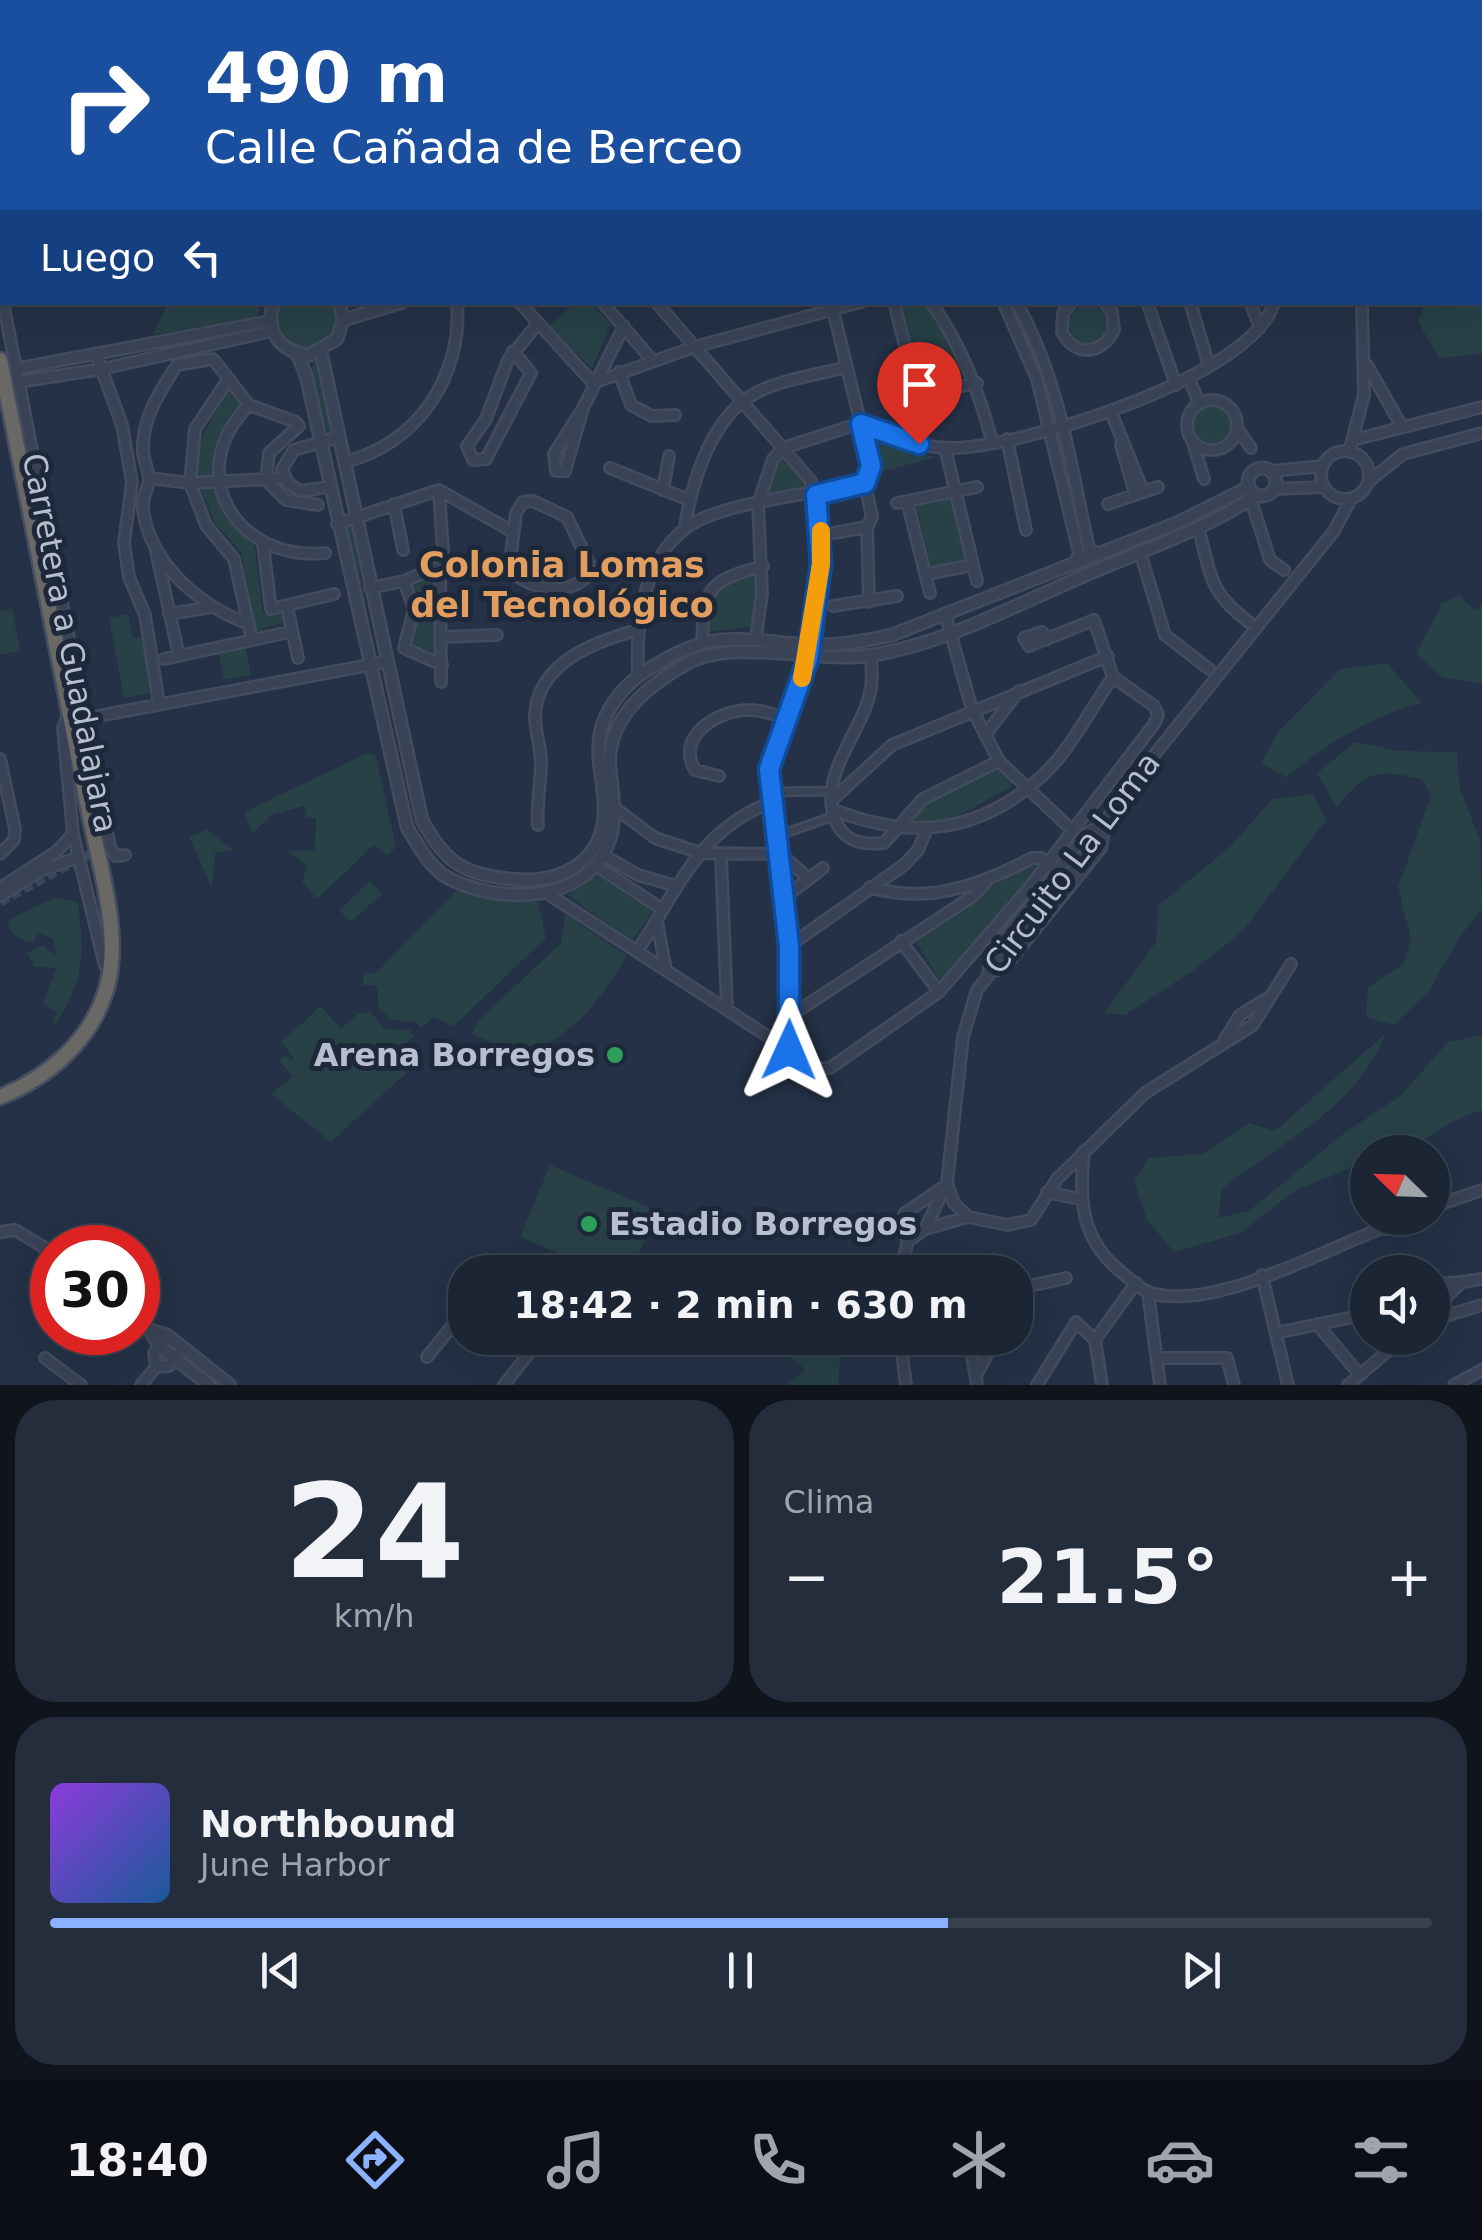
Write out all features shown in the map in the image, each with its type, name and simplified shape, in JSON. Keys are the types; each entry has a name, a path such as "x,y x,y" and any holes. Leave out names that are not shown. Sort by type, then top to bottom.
{"highway":[{"path":"0,360 74,704 112,959 108,983 94,1018 72,1049 35,1080 0,1097"}],"street":[{"name":"Carretera a Guadalajara","path":"4,305 88,718 110,847 116,856 124,856"},
{"path":"272,317 281,345 297,354 321,352 337,340 343,305"},
{"path":"343,320 393,305"},
{"path":"344,462 382,450 407,431 428,407 448,372 457,344 457,305"},
{"path":"522,305 593,383"},
{"path":"605,305 652,360"},
{"path":"659,305 783,448 810,481 816,495 821,564 808,659 790,720 769,769 789,946 789,1050"},
{"path":"895,305 919,382 944,390 977,383"},
{"path":"933,305 956,339 977,383 992,441"},
{"path":"1004,305 1037,379 1050,427 1080,553 1072,567"},
{"path":"1018,305 1032,332 1062,424 1089,549 1100,555"},
{"path":"1070,305 1061,319 1062,332 1072,346 1086,351 1102,346 1114,330 1112,312 1106,305"},
{"path":"1148,305 1176,385"},
{"path":"1191,305 1209,366"},
{"path":"1251,305 1260,328"},
{"path":"756,637 762,566 758,504 762,483 783,448 861,424 906,441 944,448 1007,439 1111,412 1176,385 1209,366 1260,328 1272,305"},
{"path":"1349,452 1364,395 1362,305"},
{"path":"593,383 694,346 832,306 871,466 865,483 872,517 867,527 870,602"},
{"path":"15,369 203,335 272,317"},
{"path":"18,382 205,348 272,317"},
{"path":"513,351 531,373 486,459 474,460 467,446 486,419 513,351 538,323"},
{"path":"583,408 554,454 556,471 565,472 571,463 583,408 624,326"},
{"path":"203,335 205,348"},
{"path":"321,352 422,820 440,852 460,867 490,877 531,882 557,878 579,867 598,842 604,801 600,732 612,706 638,676 674,654 702,643 756,637 810,645 878,638 946,617 1100,555 1179,529 1198,527 1252,494"},
{"path":"96,354 122,425 132,482 124,542 129,577 145,615 160,704"},
{"path":"297,354 406,827 438,870 452,880 479,887 548,894 825,1070 939,992 1072,832 1158,715 1154,706 1112,676 1094,620 1046,640"},
{"path":"179,656 143,510 149,478 143,436 155,401 177,365 213,359 226,382 249,405 291,418 298,426 275,445 262,477"},
{"path":"1366,362 1402,427"},
{"path":"638,676 636,630 653,574 685,528 688,500 720,430 741,402 759,391 846,368"},
{"path":"620,372 632,405 652,416 675,415"},
{"path":"1189,378 1199,403"},
{"path":"226,382 195,428 190,483 206,525 234,559 252,640"},
{"path":"1199,403 1222,402 1234,412 1237,428 1251,448"},
{"path":"1199,403 1187,425 1204,479"},
{"path":"249,405 222,446 219,483 228,508 242,528 262,544 282,552 326,553"},
{"path":"1353,440 1482,407"},
{"path":"1111,412 1130,490 1139,492"},
{"path":"1193,441 1216,450 1230,442 1237,428"},
{"path":"548,894 599,860 616,809 609,762 614,735 630,707 652,686 712,654 752,651 808,659 870,655 952,632 1140,552 1252,494 1274,488 1324,488 1336,498 1351,499 1403,454 1482,433"},
{"path":"284,473 294,450 339,437"},
{"path":"1007,439 1026,530"},
{"path":"944,448 977,581"},
{"path":"1284,570 1270,560 1252,494 1254,470 1323,466 1334,454 1349,452 1365,463 1368,482"},
{"path":"664,490 669,456"},
{"path":"1323,466 1324,488"},
{"path":"610,468 688,500"},
{"path":"1271,471 1274,488"},
{"path":"149,478 219,483 284,473"},
{"path":"284,473 300,491 329,487"},
{"path":"262,477 286,500 318,505"},
{"path":"685,528 758,504 865,483"},
{"path":"930,593 902,502 978,487"},
{"path":"1108,504 1158,487"},
{"path":"337,524 439,490 512,532"},
{"path":"439,490 443,550"},
{"name":"Circuito La Loma","path":"908,1241 925,1229 947,1183 969,1010 986,974 1334,531 1351,499"},
{"path":"533,501 564,513 589,564 587,577 561,591 516,576 508,562 512,532 523,502 533,501"},
{"path":"394,504 402,550"},
{"path":"834,532 867,527"},
{"path":"1198,527 1216,592 1249,622"},
{"path":"154,543 185,585 212,607 249,624"},
{"path":"262,544 271,608 334,594"},
{"path":"1140,552 1164,636 1208,669"},
{"path":"926,574 974,565"},
{"path":"370,588 404,581 440,566 442,682"},
{"path":"702,643 703,605 714,585 724,576 762,566"},
{"path":"404,581 414,609 404,648 442,666"},
{"path":"833,606 898,596"},
{"path":"286,606 298,658"},
{"path":"169,614 212,607"},
{"path":"946,617 972,709 999,761 1072,832"},
{"path":"538,826 536,796 542,767 535,712 544,688 579,651 636,630"},
{"path":"164,659 290,632"},
{"path":"440,637 497,635"},
{"path":"870,655 871,688 832,805 847,838 864,845 884,843 922,799 999,761"},
{"path":"777,836 832,805 892,744 1108,656"},
{"path":"88,718 385,662"},
{"path":"636,951 676,886 724,826 770,797 832,805 896,830 926,831 976,817 1028,787 1050,768 1112,676"},
{"path":"78,678 74,704 63,728 74,834 108,983"},
{"path":"985,735 1020,689"},
{"path":"719,776 695,770 688,748 694,734 732,712 754,709 790,720"},
{"path":"0,759 14,840 0,854"},
{"path":"396,779 410,776"},
{"path":"604,801 655,838 721,856 781,854 809,879"},
{"path":"986,974 995,950 1058,870 1088,833 1105,823"},
{"path":"789,946 904,865 918,850 926,831"},
{"path":"0,888 56,852 74,834"},
{"path":"721,856 726,1010"},
{"path":"0,896 40,871 80,857"},
{"path":"790,1016 986,882 1032,858 1048,862 1058,870"},
{"path":"599,860 676,886"},
{"path":"599,860 662,909"},
{"path":"784,898 823,868"},
{"path":"870,887 912,896 986,882"},
{"path":"943,891 951,898 952,908"},
{"path":"657,922 666,970"},
{"path":"901,941 939,992"},
{"path":"925,1229 968,1217 1020,1224 1031,1220 1047,1192 1145,1092 1253,1025 1292,964"},
{"path":"1223,1042 1240,1016 1268,998"},
{"path":"1084,1151 1079,1199 1092,1236 1110,1262 1148,1292 1180,1297 1212,1293 1365,1235"},
{"path":"904,1255 908,1241 900,1226 905,1214 947,1183 954,1203 968,1217"},
{"path":"1450,1203 1482,1190"},
{"path":"1047,1192 1079,1199"},
{"path":"0,1232 15,1230 30,1239"},
{"path":"1262,1275 1288,1385"},
{"path":"1033,1286 1066,1278"},
{"path":"1450,1283 1482,1279"},
{"path":"1450,1294 1462,1282"},
{"path":"1094,1340 1136,1284"},
{"path":"1148,1292 1161,1384"},
{"path":"1450,1315 1482,1305"},
{"path":"1276,1333 1350,1318"},
{"path":"1037,1385 1076,1322 1094,1340 1102,1385"},
{"path":"1317,1324 1360,1376"},
{"path":"427,1356 448,1331"},
{"path":"160,1333 230,1385"},
{"path":"160,1345 167,1335"},
{"path":"160,1347 209,1385"},
{"path":"154,1355 152,1360 156,1367 163,1369 184,1348"},
{"path":"504,1385 528,1355"},
{"path":"902,1355 906,1385"},
{"path":"972,1355 977,1380"},
{"path":"977,1380 988,1355"},
{"path":"1348,1385 1384,1355"},
{"path":"45,1358 81,1385"},
{"path":"1159,1358 1226,1358 1234,1385"},
{"path":"140,1385 156,1367"},
{"path":"1454,1385 1482,1370"}],"green space":[{"path":"167,305 260,308 257,317 153,335"},
{"path":"276,305 337,305 337,334 319,350 298,352 277,337"},
{"path":"573,305 593,305 611,325 592,368 549,326"},
{"path":"901,305 927,305 950,336 966,372 942,380 920,369"},
{"path":"1088,305 1102,310 1107,324 1102,338 1088,343 1074,338 1069,324 1074,310"},
{"path":"1424,305 1482,305 1482,354 1439,358 1418,322"},
{"path":"313,361 318,363 333,432 329,437 312,379"},
{"path":"226,389 242,405 218,437 213,477 191,478 195,440 200,441 214,414 210,409"},
{"path":"1212,405 1225,411 1231,424 1225,437 1212,443 1199,437 1193,424 1199,411"},
{"path":"872,430 908,451 937,457 880,472"},
{"path":"783,452 808,486 762,495"},
{"path":"216,486 230,516 254,541 263,613 285,609 288,627 282,623 263,628 263,633 255,630 241,552 214,522 200,487"},
{"path":"951,493 969,558 931,567 916,504"},
{"path":"346,525 352,528 374,650 368,649"},
{"path":"437,571 436,590 429,591 429,618 436,619 437,654 408,642 419,613 411,579"},
{"path":"751,574 758,575 751,627 708,632 709,609 716,593"},
{"path":"1459,595 1475,610 1482,605 1482,684 1442,677 1416,654 1442,603"},
{"path":"12,608 20,651 0,655 0,611"},
{"path":"128,614 133,638 143,637 152,693 124,698 109,618"},
{"path":"245,646 251,675 224,680 218,651"},
{"path":"1387,663 1422,703 1350,732 1286,777 1261,764 1277,733 1340,669"},
{"path":"1355,742 1400,751 1457,752 1460,789 1480,840 1482,909 1459,938 1429,991 1394,1025 1366,1017 1368,987 1404,963 1411,939 1398,887 1431,796 1422,779 1383,774 1356,786 1337,807 1317,773"},
{"path":"367,753 376,756 396,847 387,856 374,845 317,899 302,882 307,866 288,851 315,850 316,818 307,817 304,806 272,815 252,834 244,812"},
{"path":"1001,768 1015,781 1010,787 950,818 913,821 927,800"},
{"path":"1313,794 1326,820 1243,931 1194,970 1125,1015 1104,1013 1156,942 1158,906 1232,845 1272,799"},
{"path":"207,830 234,850 215,853 212,888 189,837"},
{"path":"1034,859 1039,862 1028,880 944,978 938,978 913,937"},
{"path":"599,874 654,909 632,941 567,895"},
{"path":"370,881 382,894 351,922 339,910"},
{"path":"456,891 538,902 546,938 454,1026 433,1017 421,1028 415,1022 391,1020 378,1007 378,986 363,985 364,973 376,973"},
{"path":"55,898 78,902 81,952 72,994 54,1026 53,1019 58,1013 43,1003 56,968 35,967 27,953 43,945 57,957 53,939 38,933 34,943 25,941 7,925 11,918"},
{"path":"565,914 627,956 596,1001 574,1025 531,1059 472,1034 479,1020 561,943"},
{"path":"321,1006 341,1029 358,1014 370,1011 385,1029 410,1030 414,1036 403,1047 416,1064 331,1142 271,1094 293,1077 279,1061 286,1055 291,1061 294,1058 281,1042"},
{"path":"1385,1034 1356,1084 1336,1104 1221,1190 1219,1218 1249,1211 1344,1133 1400,1096 1448,1042 1482,1035 1482,1110 1430,1135 1350,1135 1350,1169 1296,1190 1240,1233 1174,1252 1147,1220 1134,1181 1149,1158 1203,1154 1249,1123 1275,1131"},
{"name":"Estadio Borregos","path":"550,1165 658,1211 639,1255 564,1255 520,1237"},
{"path":"789,1355 841,1355 838,1385 787,1385 805,1370"}],"tunnel":[{"path":"0,902 99,849 102,836 94,786"}],"slow traffic":[{"path":"802,678 821,564 821,531"}],"place":[{"name":"Arena Borregos","path":"615,1055"},
{"name":"Estadio Borregos","path":"589,1224"}],"district":[{"name":"Colonia Lomas del Tecnológico","path":"562,585"}],"route":[{"path":"789,1050 789,946 769,769 790,720 808,659 821,564 816,495 865,483 871,466 861,424 919,444"}]}
